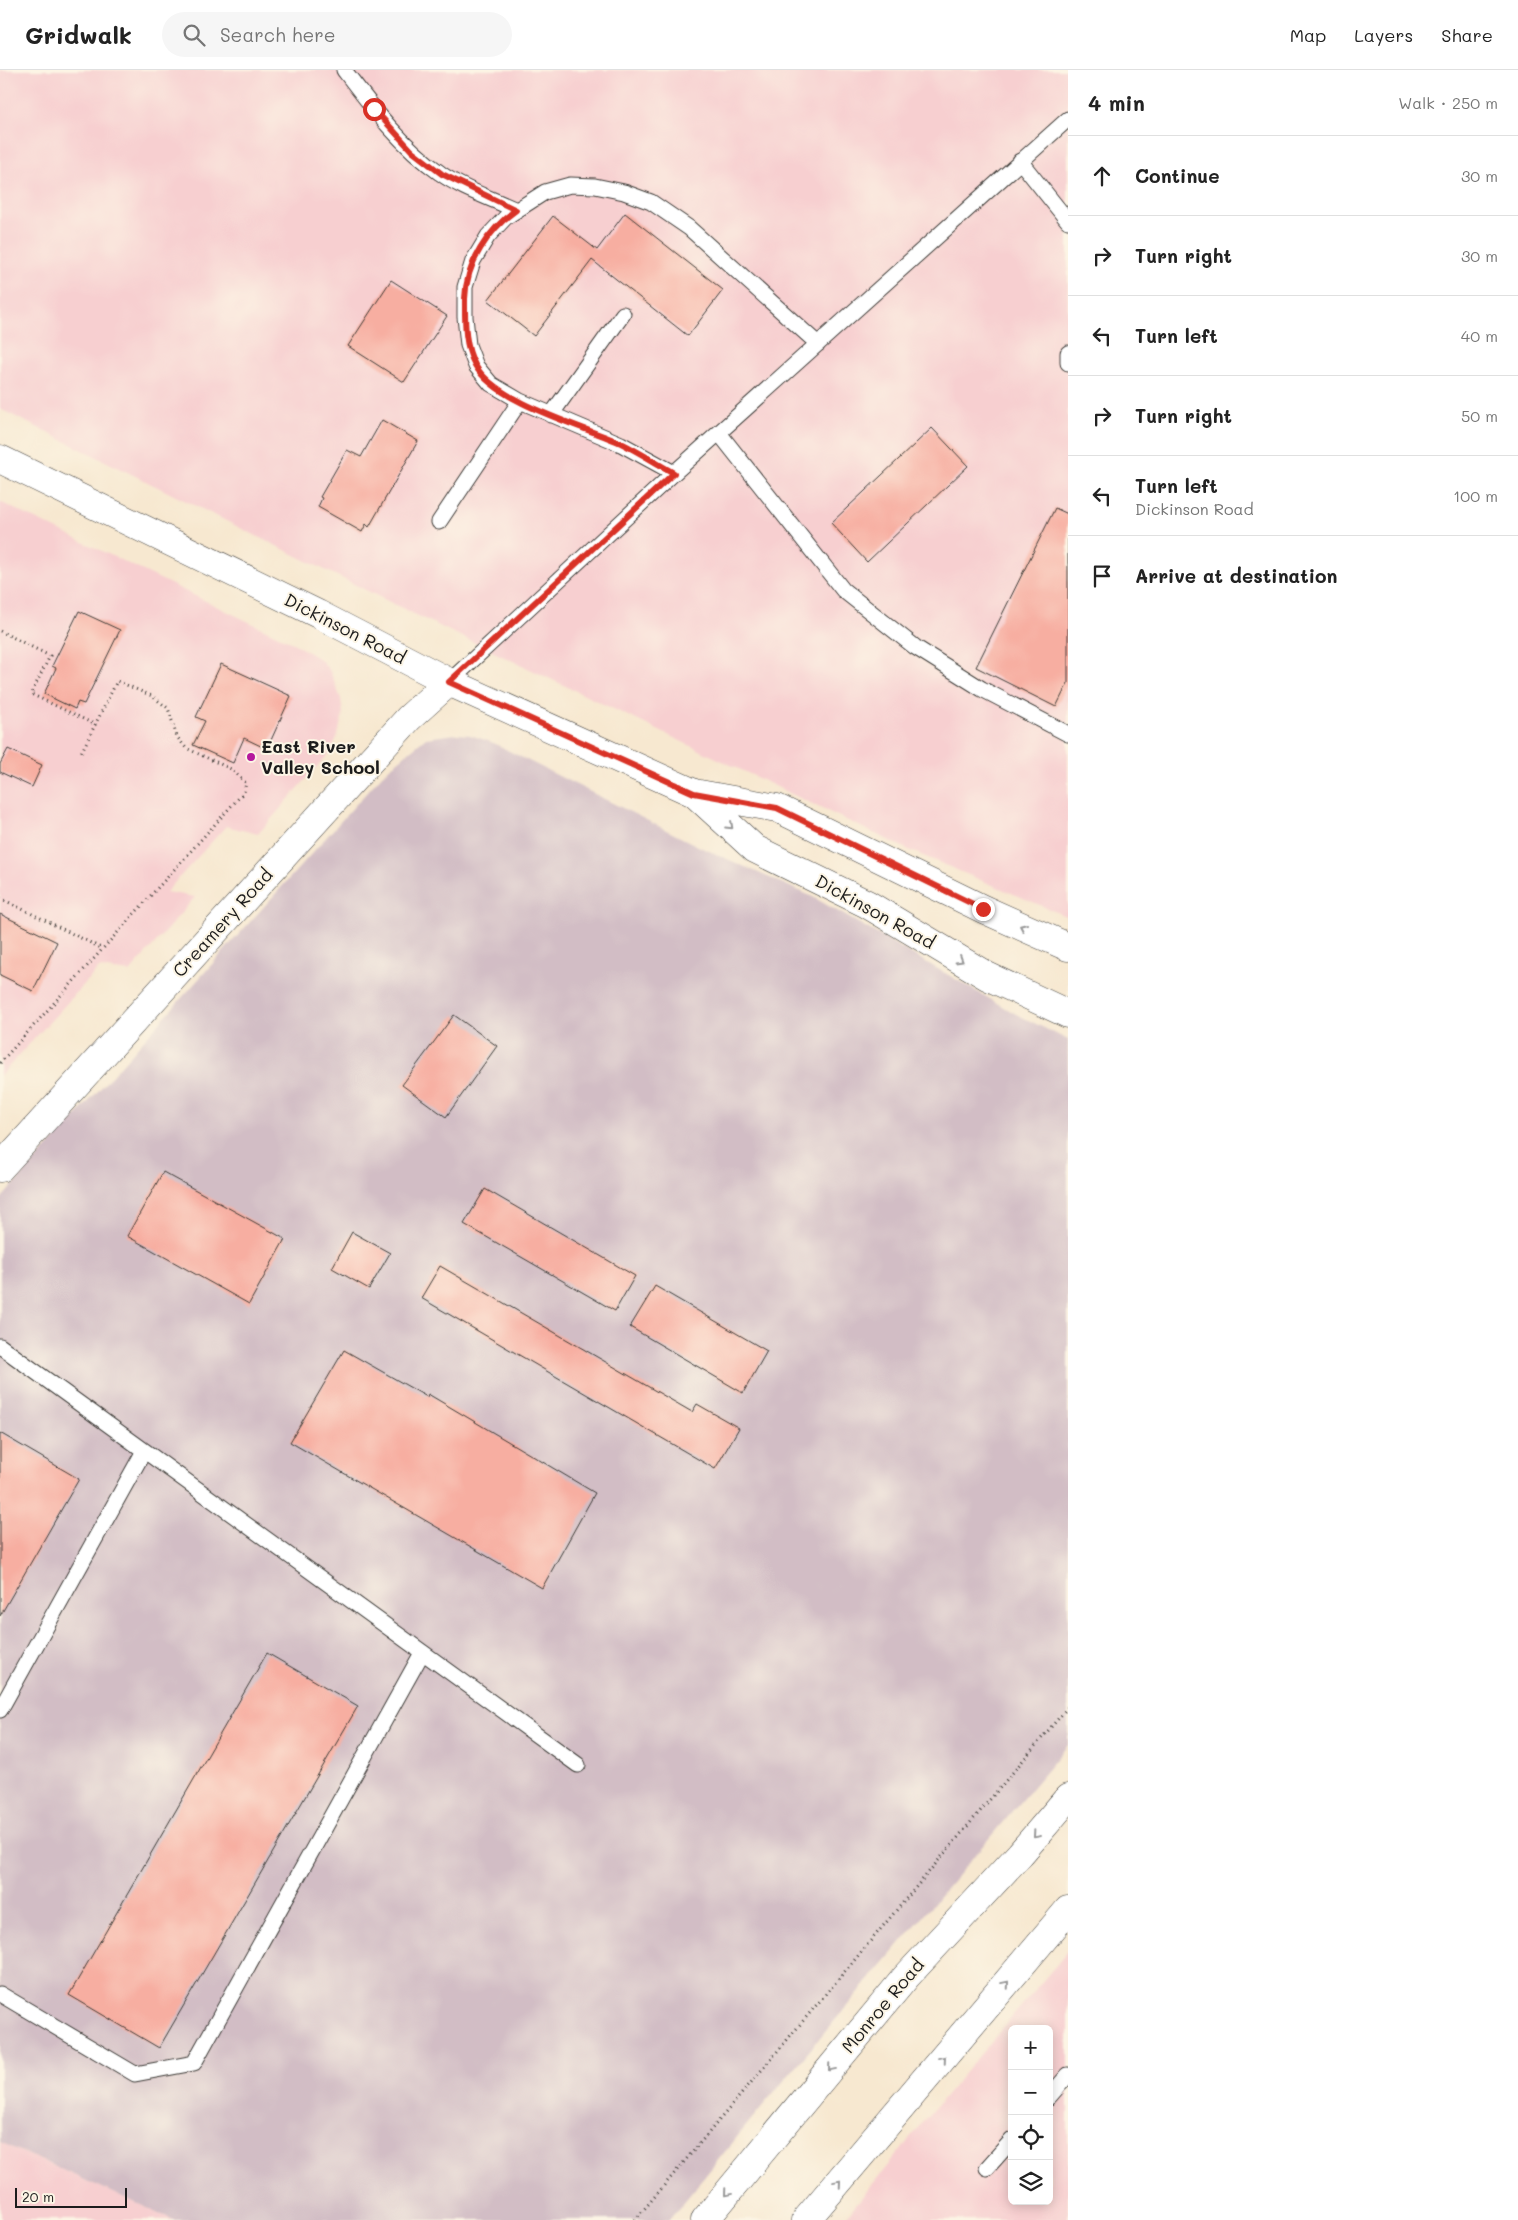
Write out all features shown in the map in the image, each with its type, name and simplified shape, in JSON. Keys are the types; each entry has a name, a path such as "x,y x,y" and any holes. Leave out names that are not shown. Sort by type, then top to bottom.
{"street":[{"name":"Dickinson Road","path":"0,459 318,614 449,682 694,793 777,808 983,909 1068,947"},
{"name":"Creamery Road","path":"0,1168 409,718 449,682"},
{"name":"Dickinson Road","path":"694,793 755,849 867,904 987,976 1068,1014"},
{"name":"Monroe Road","path":"705,2220 906,1976 1020,1854 1068,1798"},
{"path":"806,2220 1068,1910"}],"lane":[{"path":"344,70 374,109 420,157 442,174 516,210"},
{"path":"449,682 674,473 1068,119"},
{"path":"1020,162 1068,221"},
{"path":"674,473 622,444 520,401 491,384 476,366 468,345 465,317 465,287 473,261 488,236 506,217 545,192 570,185 595,186 624,192 651,202 689,228 818,344"},
{"path":"551,415 623,314"},
{"path":"1068,353 1068,363"},
{"path":"439,522 520,401"},
{"path":"719,433 843,590 914,648 982,690 1068,734"},
{"path":"0,1346 578,1766"},
{"path":"0,1710 144,1451"},
{"path":"0,1994 134,2074 194,2063 422,1653"},
{"path":"1053,2092 1068,2075"},
{"path":"987,2168 1008,2144"}],"path":[{"path":"0,631 50,656 31,694 96,724"},
{"path":"0,1063 244,792 246,783 230,769 186,748 177,737 168,708 152,696 118,681 81,753"},
{"path":"0,898 103,949"},
{"path":"635,2220 1068,1707"}],"shaded area":[{"path":"0,70 1068,70 1068,917 907,849 412,613 0,409"},
{"path":"0,502 293,643 321,660 330,671 341,699 343,715 331,751 258,834 226,826 166,892 195,897 130,972 99,968 0,1076"},
{"path":"456,734 470,735 491,742 700,847 813,897 1016,1014 1068,1040 1068,1745 760,2109 669,2220 174,2220 0,2142 0,1200 385,772 426,738"},
{"path":"1068,1951 1068,2220 843,2220 945,2096"},
{"path":"0,2142 174,2220 0,2220"}],"building":[{"path":"625,213 723,290 688,336 592,260 534,336 488,300 553,216 597,250"},
{"path":"391,280 447,316 404,382 348,346"},
{"path":"382,420 418,441 369,527 366,524 362,532 318,507 322,498 320,497 347,450 361,457"},
{"path":"932,428 968,466 867,562 831,523"},
{"path":"1055,508 1068,514 1068,683 1056,707 976,667"},
{"path":"79,611 120,630 84,704 78,702 75,709 44,694 56,668 52,666"},
{"path":"221,664 291,696 267,749 244,738 233,763 193,745 205,721 196,717"},
{"path":"8,749 42,765 32,787 0,772 0,764"},
{"path":"0,914 57,942 33,991 0,975"},
{"path":"454,1015 497,1046 446,1117 402,1085"},
{"path":"163,1172 285,1239 249,1304 127,1236"},
{"path":"485,1189 635,1276 615,1311 464,1224"},
{"path":"352,1232 390,1253 369,1289 332,1268"},
{"path":"440,1266 692,1412 697,1404 739,1428 715,1469 421,1298"},
{"path":"655,1286 767,1351 743,1393 630,1327"},
{"path":"344,1350 427,1397 428,1394 595,1493 542,1588 290,1442"},
{"path":"0,1433 79,1479 0,1616"},
{"path":"267,1653 358,1706 159,2048 69,1995"}],"place":[{"name":"East River Valley School","path":"251,757"}],"route":[{"path":"374,109 412,151 442,174 516,210 506,217 488,236 473,261 465,287 465,317 468,345 476,366 491,384 520,401 622,444 674,473 449,682 694,793 777,808 983,909"}]}
